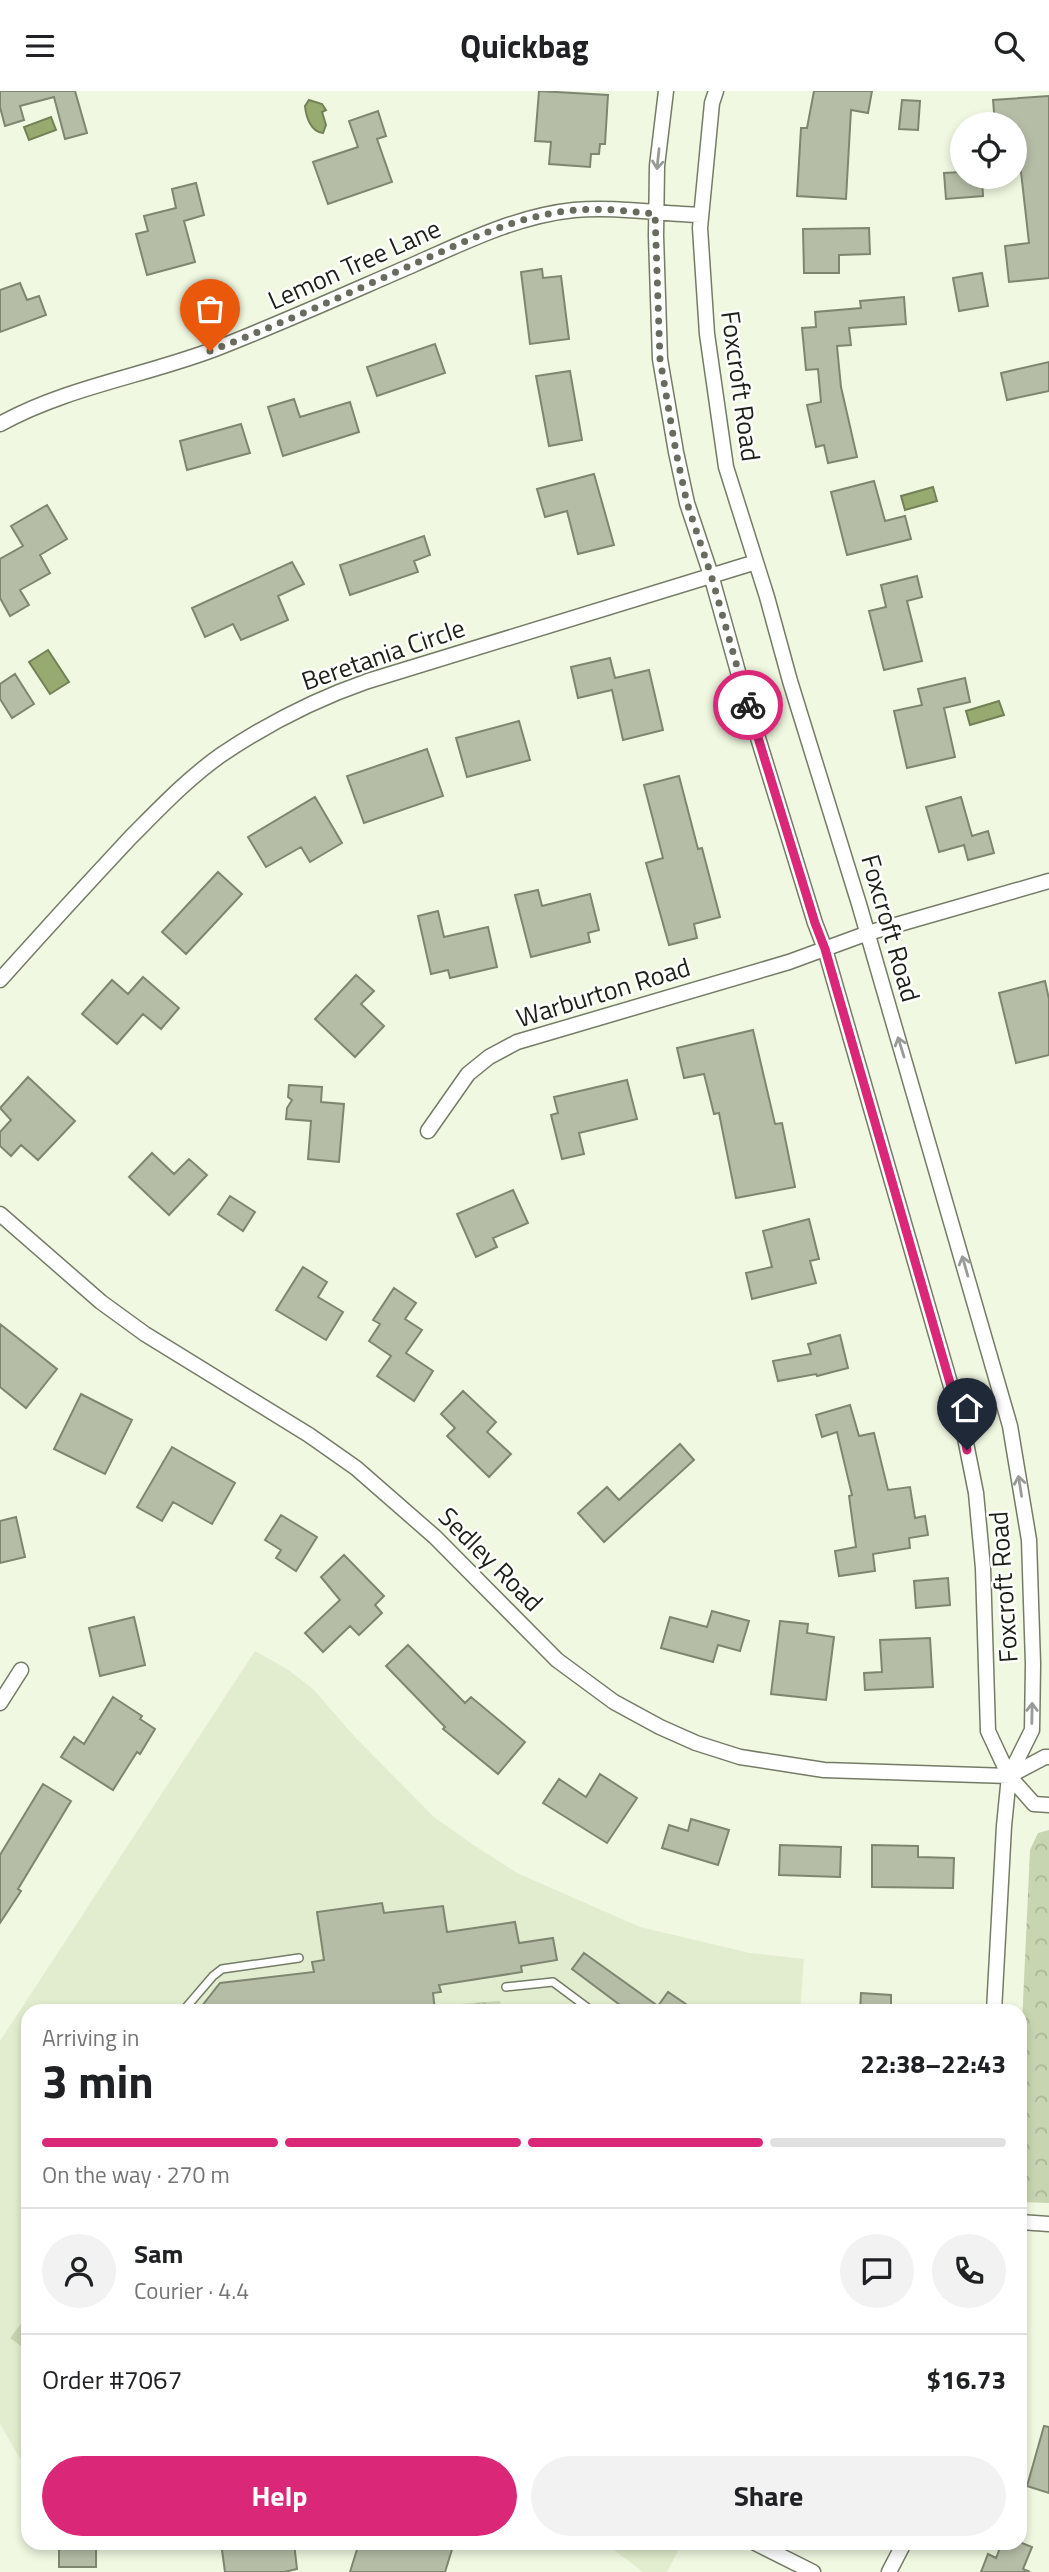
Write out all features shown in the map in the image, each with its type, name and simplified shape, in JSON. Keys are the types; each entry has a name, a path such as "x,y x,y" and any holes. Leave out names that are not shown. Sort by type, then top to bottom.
{"street":[{"name":"Foxcroft Road","path":"666,91 657,166 655,214 660,359 687,503 825,949 963,1428 975,1493 983,1568 988,1731 1009,1776"},
{"name":"Foxcroft Road","path":"716,91 712,103 701,215 707,334 726,467 868,933 1010,1426 1029,1540 1032,1730 1009,1776 994,2004"},
{"name":"Lemon Tree Lane","path":"0,423 49,401 213,350 494,229 533,217 575,210 605,209 701,215"},
{"name":"Beretania Circle","path":"0,980 164,804 220,756 268,725 310,703 350,687 756,562"},
{"path":"868,933 1049,881"},
{"name":"Warburton Road","path":"428,1131 468,1074 489,1057 517,1042 789,962 868,933"},
{"name":"Sedley Road","path":"0,1214 101,1303 145,1334 309,1435 356,1468 435,1537 557,1660 614,1702 637,1715 696,1743 764,1762 824,1770 1009,1776 1049,1757"},
{"path":"0,1703 21,1670"},
{"path":"1009,1776 1034,1804 1049,1805"},
{"path":"1027,2223 1049,2224"},
{"path":"769,2550 813,2572"},
{"path":"889,2572 900,2550"}],"lane":[{"path":"190,2004 222,1969 299,1958"},
{"path":"506,1987 553,1982 583,2004"}],"shaded area":[{"path":"309,100 322,104 326,110 322,112 326,125 323,133 315,130 308,119 305,106"},
{"path":"51,117 56,130 29,140 24,127"},
{"path":"933,487 937,501 905,510 901,496"},
{"path":"48,650 69,682 50,694 29,662"},
{"path":"999,701 1004,715 970,725 966,711"},
{"path":"255,1651 287,1669 313,1689 355,1737 434,1817 517,1873 640,1927 750,1953 804,1959 801,2004 24,2004"},
{"path":"21,2009 21,2460 0,2424 0,2041"},
{"path":"614,2550 678,2550 667,2572 643,2572"}],"green space":[{"path":"1049,1830 1049,2203 1027,2202 1027,2004 1023,2004 1030,1850 1038,1833"},
{"path":"500,2001 501,2004 460,2004"},
{"path":"21,2324 21,2346 10,2338"}],"building":[{"path":"0,91 75,91 87,133 65,139 54,97 20,106 24,120 5,126 0,107"},
{"path":"539,91 608,95 605,144 600,144 599,154 591,154 590,167 549,164 551,142 535,141"},
{"path":"814,91 872,91 868,113 851,110 846,199 797,196 801,128 807,128"},
{"path":"1049,96 1049,278 1009,282 1005,246 1029,243 1023,189 1027,189 1027,112 994,112 993,100"},
{"path":"902,100 920,101 918,130 899,129"},
{"path":"378,111 386,136 377,139 392,182 328,204 313,162 358,147 349,121"},
{"path":"944,173 950,173 950,189 983,189 983,196 946,199"},
{"path":"196,183 204,215 184,221 195,262 147,275 136,234 148,231 144,216 176,208 172,189"},
{"path":"869,228 870,254 839,255 839,273 804,273 803,229"},
{"path":"542,269 543,278 561,276 569,339 530,344 521,272"},
{"path":"982,273 988,306 959,311 953,278"},
{"path":"20,283 27,300 39,296 46,315 0,332 0,290"},
{"path":"904,297 906,324 849,328 851,345 837,346 841,387 857,457 828,463 824,445 816,447 807,405 821,402 818,369 806,370 802,328 816,327 815,312 861,308 860,301"},
{"path":"435,344 445,373 377,396 367,367"},
{"path":"1049,362 1049,391 1007,400 1001,373"},
{"path":"570,371 582,440 549,446 536,376"},
{"path":"294,399 300,417 350,402 359,432 283,456 268,407"},
{"path":"241,424 250,453 187,470 180,441"},
{"path":"594,474 614,545 578,554 567,511 545,517 537,489"},
{"path":"874,481 885,521 905,516 911,539 847,555 831,492"},
{"path":"47,505 67,539 40,555 50,573 20,590 29,605 10,616 0,598 0,559 23,546 11,526"},
{"path":"424,536 430,555 414,561 418,572 350,595 340,565"},
{"path":"292,562 304,584 278,596 288,620 241,640 233,624 205,637 192,608"},
{"path":"917,576 922,597 907,601 922,661 884,670 869,611 886,607 881,585"},
{"path":"610,658 615,678 649,670 663,730 623,740 612,690 578,698 571,667"},
{"path":"15,674 34,704 12,718 0,699 0,684"},
{"path":"965,678 970,702 944,708 955,757 907,768 894,711 922,705 918,689"},
{"path":"519,721 530,760 467,777 456,738"},
{"path":"427,749 443,796 364,823 347,776"},
{"path":"679,776 698,849 702,848 720,917 694,924 697,938 669,945 646,863 663,858 644,785"},
{"path":"315,797 342,843 310,862 301,847 266,867 248,837"},
{"path":"961,797 972,836 988,831 994,853 968,860 964,845 939,852 926,807"},
{"path":"218,872 242,894 186,954 162,932"},
{"path":"538,890 542,906 590,894 599,930 588,933 590,942 531,957 515,895"},
{"path":"438,911 444,937 488,927 497,967 450,978 448,970 431,974 418,916"},
{"path":"356,975 374,991 361,1004 384,1026 355,1057 315,1019"},
{"path":"143,977 179,1008 161,1029 143,1014 117,1044 82,1014 112,980 128,994"},
{"path":"1045,981 1049,999 1049,1055 1016,1063 999,993"},
{"path":"753,1030 775,1124 782,1123 795,1187 736,1198 719,1113 714,1114 704,1074 684,1078 677,1048"},
{"path":"28,1077 75,1121 38,1160 21,1145 11,1156 0,1146 0,1132 11,1120 0,1108"},
{"path":"627,1080 637,1119 579,1133 584,1154 562,1159 551,1115 558,1113 554,1097"},
{"path":"289,1085 322,1087 321,1102 344,1104 339,1162 308,1159 311,1121 286,1119 287,1108 292,1100 288,1097"},
{"path":"152,1153 174,1174 189,1159 207,1175 169,1215 129,1177"},
{"path":"513,1190 528,1223 493,1238 497,1247 476,1257 457,1214"},
{"path":"230,1196 255,1212 243,1231 218,1214"},
{"path":"809,1219 819,1259 810,1261 816,1283 752,1299 746,1273 772,1267 763,1231"},
{"path":"303,1267 327,1282 318,1297 343,1312 326,1340 276,1310"},
{"path":"394,1288 416,1303 405,1319 422,1330 406,1353 433,1371 414,1401 377,1376 391,1356 369,1341 380,1324 373,1320"},
{"path":"0,1324 57,1369 26,1408 0,1387"},
{"path":"840,1335 848,1368 817,1376 816,1374 778,1381 773,1361 811,1354 808,1344"},
{"path":"463,1391 496,1422 487,1432 511,1454 489,1477 447,1436 455,1428 441,1414"},
{"path":"81,1394 132,1420 105,1474 54,1449"},
{"path":"850,1405 859,1436 874,1433 888,1490 910,1487 915,1518 925,1516 928,1535 909,1538 910,1548 873,1554 875,1571 839,1576 835,1551 856,1547 849,1496 852,1495 837,1432 822,1437 816,1415"},
{"path":"680,1444 694,1460 604,1542 578,1513 607,1487 619,1500"},
{"path":"172,1447 235,1483 212,1524 173,1502 162,1521 137,1507"},
{"path":"281,1515 317,1537 296,1571 276,1558 281,1550 265,1540"},
{"path":"16,1517 25,1557 0,1563 0,1521"},
{"path":"344,1555 384,1596 375,1605 382,1613 359,1635 350,1626 323,1652 305,1633 340,1600 321,1577"},
{"path":"948,1578 950,1605 916,1608 914,1581"},
{"path":"712,1611 749,1621 740,1651 718,1645 713,1662 661,1648 670,1617 707,1627"},
{"path":"134,1617 145,1665 100,1676 89,1628"},
{"path":"780,1621 808,1624 807,1633 834,1637 826,1700 771,1694"},
{"path":"930,1638 933,1687 865,1690 864,1673 882,1672 880,1640"},
{"path":"408,1645 465,1703 471,1697 525,1742 498,1774 443,1729 445,1727 386,1666"},
{"path":"113,1697 142,1716 140,1719 155,1729 113,1790 61,1757 74,1737 84,1744"},
{"path":"600,1774 637,1798 607,1843 543,1803 559,1779 586,1797"},
{"path":"43,1784 71,1801 0,1923 0,1855"},
{"path":"691,1819 729,1830 718,1865 662,1848 669,1825 688,1831"},
{"path":"780,1845 841,1847 840,1877 779,1875"},
{"path":"872,1845 918,1846 918,1857 954,1858 953,1888 872,1887"},
{"path":"382,1903 384,1913 443,1906 447,1932 515,1922 519,1943 553,1938 557,1960 521,1966 522,1972 439,1985 441,1992 433,1993 434,2004 204,2004 220,1983 314,1972 312,1962 324,1960 317,1912"},
{"path":"584,1953 655,2004 619,2004 572,1969"},
{"path":"668,1992 686,2004 659,2004"},
{"path":"861,1993 891,1995 891,2004 860,2004"},
{"path":"1044,2426 1049,2427 1049,2493 1027,2486"},
{"path":"1027,2545 1032,2547 1023,2569 1030,2572 981,2572 988,2554 996,2558 999,2550 1027,2550"},
{"path":"59,2550 96,2550 96,2567 59,2567"},
{"path":"222,2550 295,2550 297,2569 284,2572 225,2572"},
{"path":"357,2550 452,2550 445,2572 350,2572"}],"way so far":[{"path":"210,351 494,229 533,217 575,210 605,209 655,214 660,359 676,452 687,503 711,575 748,705"}],"route":[{"path":"748,705 825,949 963,1428 967,1450"}]}
